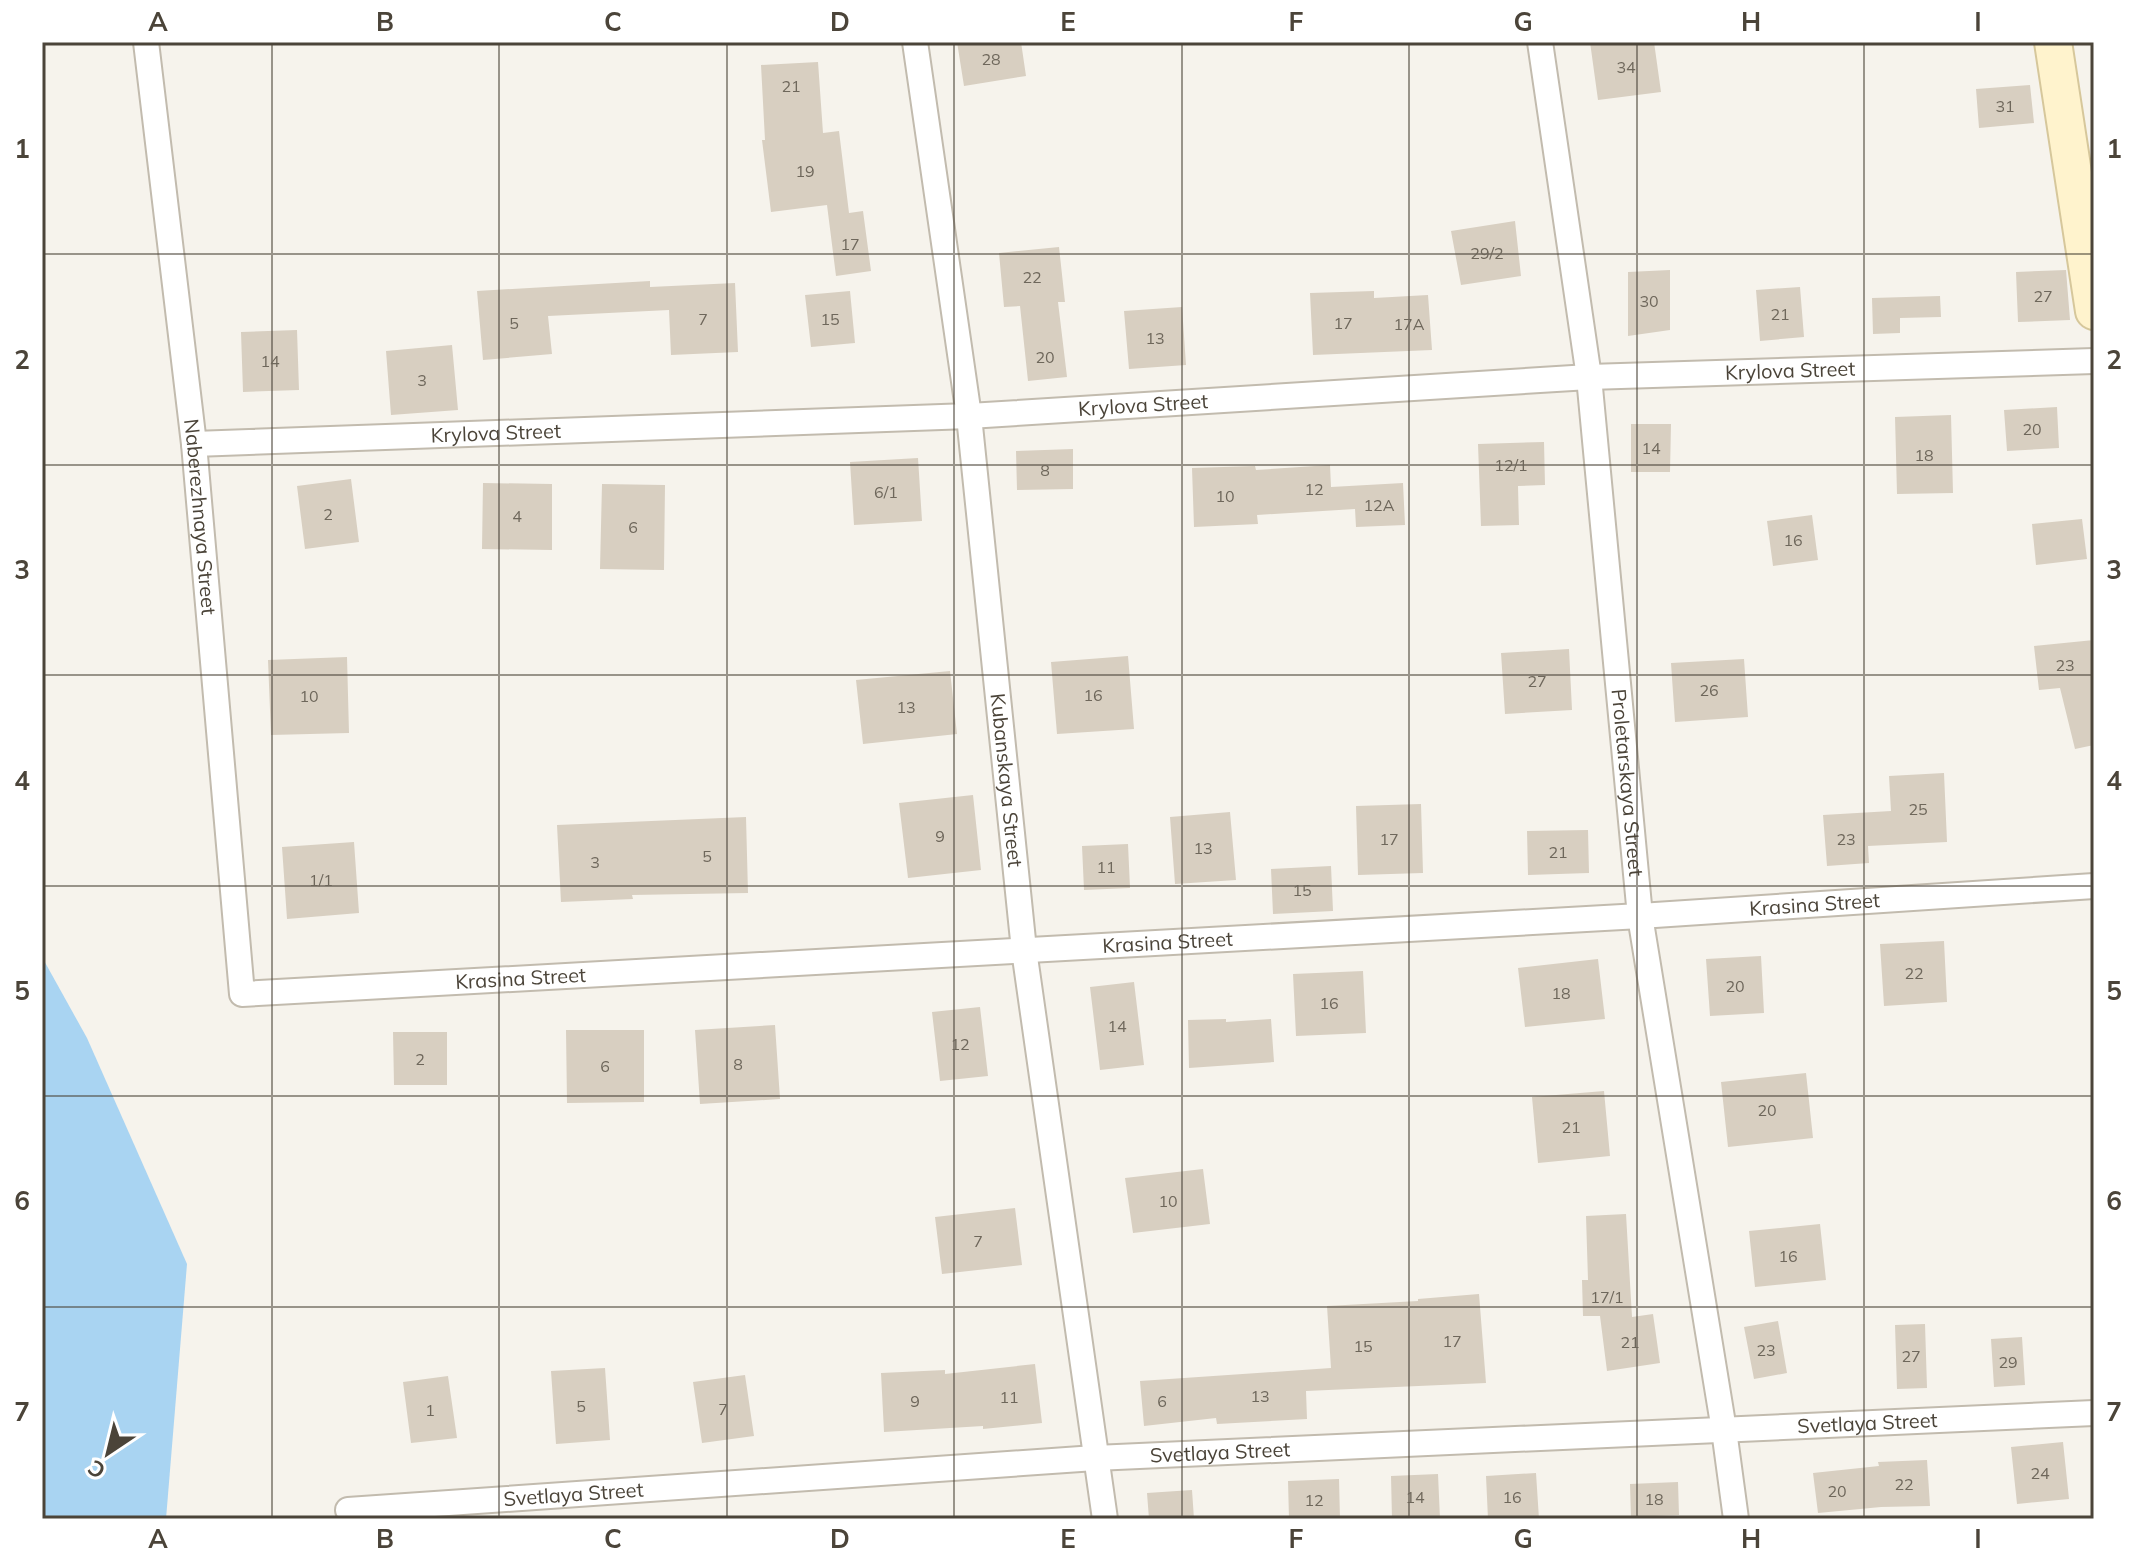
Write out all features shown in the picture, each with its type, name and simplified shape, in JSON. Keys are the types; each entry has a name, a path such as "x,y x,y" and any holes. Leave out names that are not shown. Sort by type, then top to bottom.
{"street":[{"name":"Naberezhnaya Street","path":"146,42 194,444 242,994"},
{"name":"Kubanskaya Street","path":"915,42 969,416 1024,950 1105,1519"},
{"name":"Proletarskaya Street","path":"1540,42 1589,377 1640,916 1736,1519"},
{"path":"2053,42 2094,311"},
{"name":"Krylova Street","path":"194,444 969,416 1589,377 2094,361"},
{"name":"Krasina Street","path":"242,994 1640,916 2094,886"},
{"name":"Svetlaya Street","path":"348,1510 1095,1458 2094,1413"}],"water":[{"path":"42,957 87,1038 187,1264 166,1519 42,1519"}],"building":[{"path":"957,42 1021,42 1026,76 964,86"},
{"path":"1590,42 1654,42 1661,92 1598,100"},
{"path":"818,62 823,133 839,131 849,213 863,211 871,271 836,276 827,205 771,212 762,140 765,140 761,65"},
{"path":"2030,85 2034,123 1979,128 1976,89"},
{"path":"1515,221 1521,276 1461,285 1451,231"},
{"path":"1059,247 1065,302 1058,302 1067,377 1028,381 1020,306 1004,307 999,253"},
{"path":"1670,270 1670,330 1628,336 1628,272"},
{"path":"2066,270 2070,320 2018,322 2016,272"},
{"path":"650,281 650,287 735,283 738,352 671,355 669,310 548,316 552,354 483,360 477,291"},
{"path":"1800,287 1804,337 1760,341 1756,290"},
{"path":"850,291 855,343 811,347 805,295"},
{"path":"1374,291 1374,298 1428,295 1432,350 1313,355 1310,293"},
{"path":"1940,296 1941,317 1900,318 1900,333 1873,334 1872,298"},
{"path":"1182,307 1186,365 1129,369 1124,311"},
{"path":"297,330 299,390 243,392 241,332"},
{"path":"452,345 458,410 391,415 386,351"},
{"path":"2057,407 2059,448 2007,451 2004,410"},
{"path":"1951,415 1953,493 1897,494 1895,417"},
{"path":"1631,424 1671,424 1670,472 1631,472"},
{"path":"1544,442 1545,485 1518,486 1519,525 1481,526 1478,444"},
{"path":"1073,449 1073,489 1017,490 1016,451"},
{"path":"918,458 922,521 854,525 850,462"},
{"path":"1330,465 1331,487 1403,483 1405,525 1356,527 1355,509 1257,515 1258,524 1194,527 1192,468 1255,466 1256,470"},
{"path":"351,479 359,542 305,549 297,486"},
{"path":"483,483 552,484 552,550 482,549"},
{"path":"602,484 665,485 664,570 600,569"},
{"path":"1812,515 1818,560 1773,566 1767,521"},
{"path":"2082,519 2087,559 2036,565 2032,524"},
{"path":"2094,640 2094,745 2075,749 2060,688 2039,690 2034,646"},
{"path":"1569,649 1572,710 1505,714 1501,653"},
{"path":"1128,656 1134,729 1057,734 1051,662"},
{"path":"347,657 349,733 271,735 268,660"},
{"path":"1744,659 1748,717 1675,722 1671,663"},
{"path":"950,671 957,734 863,744 856,680"},
{"path":"1944,773 1947,842 1868,846 1869,863 1827,866 1823,815 1891,811 1889,776"},
{"path":"973,795 981,870 908,878 899,803"},
{"path":"1421,804 1423,873 1358,875 1356,806"},
{"path":"1230,812 1236,880 1175,884 1170,817"},
{"path":"746,817 748,893 632,895 633,899 561,902 557,825"},
{"path":"1588,830 1589,873 1528,875 1527,831"},
{"path":"354,842 359,913 287,919 282,847"},
{"path":"1128,844 1130,888 1084,890 1082,846"},
{"path":"1331,866 1333,911 1273,914 1271,869"},
{"path":"1944,941 1947,1002 1884,1006 1880,944"},
{"path":"1761,956 1764,1013 1710,1016 1706,959"},
{"path":"1598,959 1605,1019 1525,1027 1518,968"},
{"path":"1363,971 1366,1033 1296,1036 1293,974"},
{"path":"1134,982 1144,1065 1100,1070 1090,987"},
{"path":"980,1007 988,1076 940,1081 932,1012"},
{"path":"1226,1019 1226,1022 1271,1019 1274,1062 1189,1068 1188,1020"},
{"path":"775,1025 780,1099 700,1104 695,1030"},
{"path":"566,1030 644,1030 644,1102 567,1103"},
{"path":"393,1032 447,1032 447,1085 394,1085"},
{"path":"1806,1073 1813,1138 1728,1147 1721,1082"},
{"path":"1604,1091 1610,1156 1538,1163 1532,1097"},
{"path":"1203,1169 1210,1224 1133,1233 1125,1178"},
{"path":"1015,1208 1022,1265 942,1274 935,1217"},
{"path":"1626,1214 1632,1317 1653,1314 1660,1363 1607,1371 1600,1316 1583,1316 1582,1280 1588,1280 1586,1216"},
{"path":"1820,1224 1826,1280 1755,1287 1749,1231"},
{"path":"1479,1294 1486,1383 1306,1391 1307,1419 1217,1424 1216,1418 1144,1426 1140,1381 1331,1368 1327,1306"},
{"path":"1778,1321 1787,1373 1754,1379 1744,1327"},
{"path":"1925,1324 1927,1388 1897,1389 1895,1325"},
{"path":"2022,1337 2025,1385 1994,1387 1991,1339"},
{"path":"1035,1364 1042,1423 983,1429 983,1426 884,1432 881,1373 945,1370 945,1374"},
{"path":"605,1368 610,1440 556,1444 551,1371"},
{"path":"745,1375 754,1436 702,1443 693,1382"},
{"path":"448,1376 457,1438 411,1443 403,1382"},
{"path":"2063,1442 2069,1499 2017,1504 2011,1447"},
{"path":"1927,1460 1930,1506 1818,1513 1813,1473 1879,1466 1878,1462"},
{"path":"1536,1473 1539,1519 1488,1519 1486,1476"},
{"path":"1438,1474 1440,1519 1392,1519 1391,1476"},
{"path":"1339,1479 1340,1519 1289,1519 1288,1481"},
{"path":"1678,1482 1679,1515 1631,1517 1630,1484"},
{"path":"1192,1490 1194,1519 1149,1519 1147,1493"}]}
